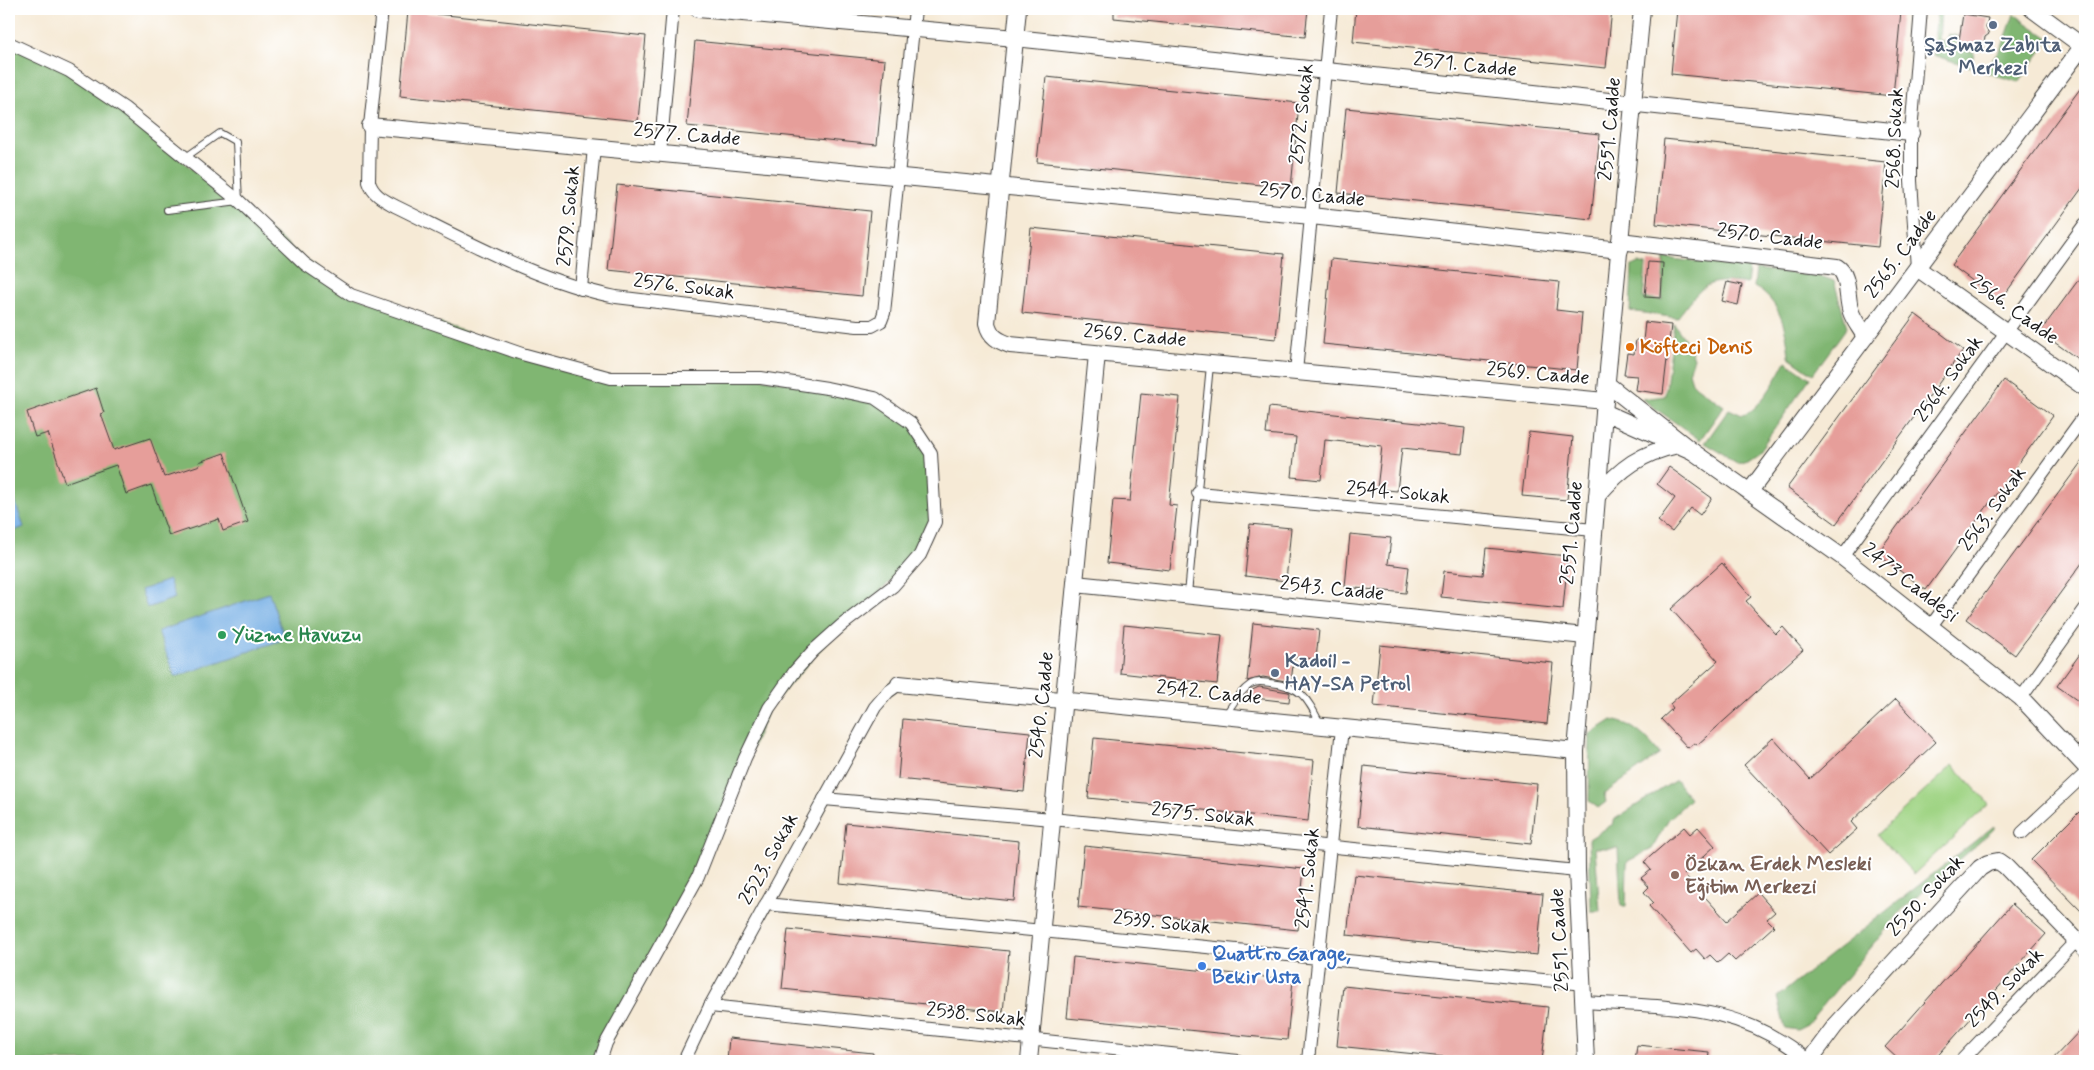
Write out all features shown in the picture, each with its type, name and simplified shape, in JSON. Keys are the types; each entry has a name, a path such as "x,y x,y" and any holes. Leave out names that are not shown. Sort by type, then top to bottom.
{"street":[{"name":"2576. Sokak","path":"382,9 370,126 368,182 371,189 378,196 508,261 581,289 616,297 857,326 872,326 881,321 884,313 915,9"},
{"path":"660,154 674,9"},
{"name":"2571. Cadde","path":"698,9 1015,38 1911,133"},
{"name":"2569. Cadde","path":"1018,9 987,324 989,331 998,340 1010,345 1296,372 1605,407 1685,448"},
{"name":"2572. Sokak","path":"1296,372 1332,9"},
{"name":"2551. Cadde","path":"1586,1061 1578,871 1576,751 1606,384 1642,9"},
{"name":"2568. Sokak","path":"1917,268 1911,181 1911,133 1921,9"},
{"path":"2032,9 2084,46"},
{"path":"9,43 69,71 124,108 239,202 305,264 351,295 522,354 611,378 761,378 827,388 874,398 911,423 930,453 935,522 920,556 893,586 813,651 794,671 769,708 745,758 698,877 630,997 606,1043 600,1061"},
{"name":"2565. Cadde","path":"1750,491 2084,46"},
{"name":"2577. Cadde","path":"370,126 1000,186"},
{"name":"2579. Sokak","path":"581,289 594,148"},
{"name":"2570. Cadde","path":"1000,186 1837,267 1843,270 1853,316 1866,337"},
{"name":"2564. Sokak","path":"1842,557 2085,224"},
{"name":"2566. Cadde","path":"1917,268 2085,388"},
{"name":"2540. Cadde","path":"1029,1061 1097,354"},
{"path":"1606,384 1685,448"},
{"name":"2563. Sokak","path":"1930,626 2085,415"},
{"path":"1597,496 1619,474 1646,454 1685,448"},
{"name":"2473 Caddesi","path":"1685,448 1750,491 1842,557 2022,698 2085,766"},
{"name":"2544. Sokak","path":"1198,493 1594,530"},
{"name":"2543. Cadde","path":"1075,584 1585,636"},
{"path":"2022,698 2085,609"},
{"name":"2542. Cadde","path":"899,684 1576,751"},
{"name":"2523. Sokak","path":"684,1061 710,1006 875,707 888,692 899,684"},
{"name":"2541. Sokak","path":"1308,1061 1342,728"},
{"path":"2022,833 2085,774"},
{"name":"2575. Sokak","path":"824,799 1052,819 1578,871"},
{"name":"2550. Sokak","path":"1585,1002 1696,1009 1716,1013 1734,1018 1778,1038 1809,1061 1835,1026 1980,868 1988,863 1998,861 2081,945"},
{"name":"2539. Sokak","path":"766,904 1584,984"},
{"name":"2549. Sokak","path":"1961,1061 2081,945"},
{"name":"2538. Sokak","path":"710,1006 1238,1061"}],"lane":[{"path":"168,210 239,202 236,142 220,133 186,157"},
{"path":"1188,596 1210,364"},
{"path":"1225,716 1243,691 1258,682 1288,685 1298,691 1310,704 1322,726"}],"green space":[{"path":"1937,9 1941,10 1939,40 1946,41 1948,34 1958,36 1956,49 1974,52 1971,67 1933,55"},
{"path":"2014,14 2050,39 2019,82 1981,71 1994,58 2002,45"},
{"path":"9,43 69,71 351,295 611,378 761,378 875,398 911,423 931,453 935,522 920,555 842,625 769,708 698,877 600,1061 9,1061"},
{"path":"1664,258 1749,268 1747,284 1722,282 1706,286 1699,291 1677,318 1630,311 1632,266 1638,263 1646,265 1643,298 1662,300"},
{"path":"1756,269 1823,277 1834,281 1847,327 1813,374 1789,357 1784,326 1776,308 1763,293 1754,287"},
{"path":"1674,324 1689,345 1694,358 1689,372 1692,382 1724,406 1700,440 1642,399 1665,396"},
{"path":"1786,361 1810,378 1759,451 1747,459 1737,462 1705,443 1729,409 1742,415 1748,413 1761,401"},
{"path":"1612,720 1627,725 1639,732 1660,754 1604,794 1606,802 1598,808 1589,801 1590,734"},
{"path":"1953,765 1989,804 1914,874 1877,835"},
{"path":"1676,780 1690,799 1668,820 1652,849 1628,861 1626,906 1621,906 1618,848 1595,848 1600,911 1591,911 1589,839 1613,824 1615,819"},
{"path":"1994,826 1990,833 1902,910 1807,1025 1797,1030 1785,1028 1777,997"}],"water":[{"path":"14,499 24,527 9,533 9,501"},
{"path":"169,580 175,598 147,608 141,590"},
{"name":"Yüzme Havuzu","path":"269,593 285,639 175,677 158,631"}],"building":[{"path":"1114,9 1308,9 1305,37 1114,18"},
{"path":"1356,9 1612,9 1606,68 1353,42"},
{"path":"1677,9 1875,9 1901,11 1893,96 1671,74"},
{"path":"408,11 646,36 638,121 400,96"},
{"path":"1963,14 1988,18 1986,28 1989,34 1985,37 1983,51 1958,47"},
{"path":"695,41 885,60 877,145 687,126"},
{"path":"1046,77 1299,103 1291,188 1037,162"},
{"path":"2085,82 2085,184 2000,301 1951,265"},
{"path":"1346,108 1600,134 1591,219 1338,193"},
{"path":"1664,139 1886,162 1878,247 1656,224"},
{"path":"617,185 870,211 862,296 608,270"},
{"path":"1031,228 1284,254 1276,339 1022,313"},
{"path":"1331,259 1559,282 1556,310 1582,313 1577,370 1323,344"},
{"path":"1648,262 1663,263 1661,298 1645,297"},
{"path":"2085,271 2085,364 2040,332"},
{"path":"1727,282 1742,285 1738,305 1722,301"},
{"path":"1915,314 1963,350 1836,524 1787,488"},
{"path":"1645,322 1671,325 1663,394 1635,390 1637,376 1624,375 1627,353 1634,354 1636,340 1643,341"},
{"path":"2004,380 2053,416 1926,590 1877,554"},
{"path":"96,388 104,413 101,414 114,450 150,438 164,477 200,465 199,462 224,453 248,522 223,531 219,519 169,536 151,485 126,494 116,465 65,483 48,433 35,437 27,412"},
{"path":"1141,393 1180,397 1169,505 1177,506 1170,570 1107,563 1113,500 1130,501"},
{"path":"1269,407 1465,428 1462,454 1402,448 1397,491 1377,489 1382,446 1325,440 1321,480 1292,477 1296,437 1266,434"},
{"path":"1529,432 1573,437 1567,500 1522,496"},
{"path":"2085,457 2085,559 2015,655 1966,619"},
{"path":"1669,467 1712,498 1700,515 1691,508 1672,532 1658,521 1675,498 1657,484"},
{"path":"1250,524 1291,528 1286,581 1245,576"},
{"path":"1350,534 1391,538 1388,564 1409,567 1406,593 1345,587"},
{"path":"1486,548 1568,556 1563,609 1441,597 1444,571 1483,575"},
{"path":"1722,563 1751,597 1746,601 1776,634 1783,627 1803,650 1697,745 1694,743 1688,748 1661,719 1673,708 1670,704 1718,661 1671,609"},
{"path":"1253,623 1319,630 1316,659 1294,657 1291,682 1263,677 1247,681"},
{"path":"1124,625 1222,635 1217,684 1120,673"},
{"path":"1380,645 1553,663 1547,724 1374,706"},
{"path":"2085,647 2085,706 2057,686"},
{"path":"1259,687 1290,693 1289,702 1246,697 1250,691"},
{"path":"1896,699 1936,742 1851,822 1857,829 1828,855 1744,765 1773,738 1810,779"},
{"path":"903,719 1030,732 1024,792 898,779"},
{"path":"1094,738 1314,760 1308,821 1088,798"},
{"path":"1364,766 1537,784 1531,844 1358,826"},
{"path":"2079,812 2085,818 2085,915 2031,860"},
{"path":"846,823 1019,841 1014,901 840,883"},
{"name":"Özkan Erdek Mesleki Eğitim Merkezi","path":"1684,827 1690,834 1698,827 1715,846 1684,874 1727,921 1758,893 1775,912 1767,919 1774,926 1735,961 1728,954 1718,963 1710,955 1705,959 1696,949 1691,953 1649,906 1653,902 1644,892 1649,887 1641,878 1651,870 1644,862"},
{"path":"1084,846 1304,869 1298,930 1078,907"},
{"path":"1354,875 1543,894 1537,955 1347,935"},
{"path":"2012,904 2046,934 1933,1061 1900,1061 1885,1047"},
{"path":"788,929 1009,951 1003,1012 782,989"},
{"path":"1073,957 1293,980 1287,1040 1067,1018"},
{"path":"1343,986 1548,1007 1542,1061 1484,1061 1337,1046"},
{"path":"2085,1025 2085,1061 2051,1061"},
{"path":"729,1038 873,1053 872,1061 727,1061"},
{"path":"1637,1045 1709,1052 1708,1061 1635,1061"}],"place":[{"name":"Şaşmaz Zabıta Merkezi","path":"1993,25"},
{"name":"Köfteci Denis","path":"1630,347"},
{"name":"Yüzme Havuzu","path":"222,635"},
{"name":"Kadoil - HAY-SA Petrol","path":"1275,673"},
{"name":"Özkan Erdek Mesleki Eğitim Merkezi","path":"1675,875"},
{"name":"Quattro Garage, Bekir Usta","path":"1202,966"}]}
